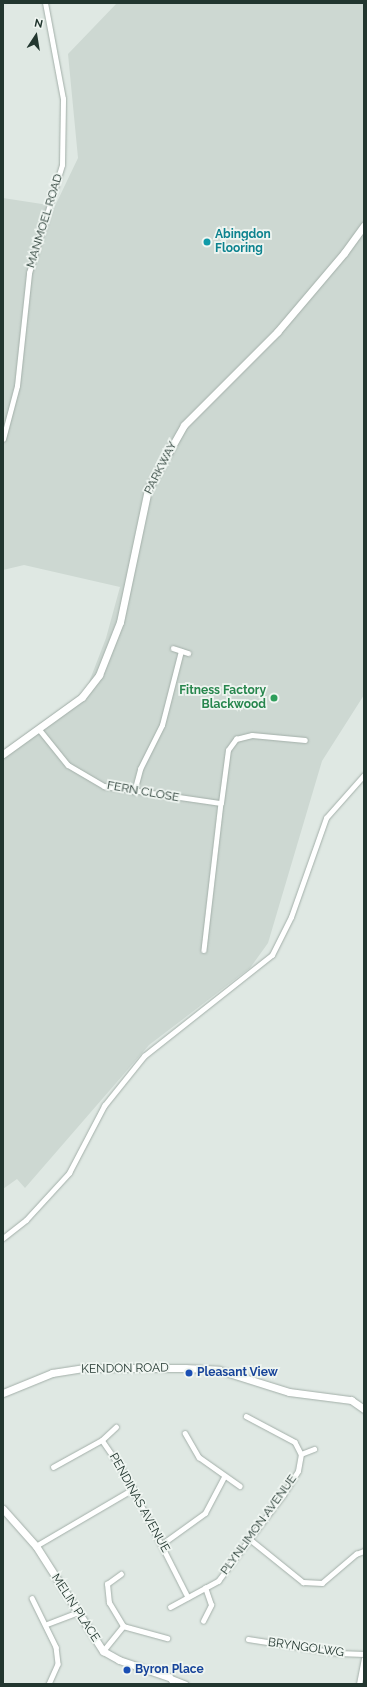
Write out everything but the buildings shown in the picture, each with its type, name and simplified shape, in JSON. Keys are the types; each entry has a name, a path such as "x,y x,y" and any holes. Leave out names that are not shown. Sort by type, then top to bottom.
{"street":[{"name":"MANMOEL ROAD","path":"3,439 17,386 31,265 62,165 63,99 46,3"},
{"name":"PARKWAY","path":"3,754 82,697 99,675 120,622 148,489 184,425 277,332 344,253 364,225"},
{"path":"173,648 188,653"},
{"path":"134,792 140,769 162,725 181,650"},
{"name":"FERN CLOSE","path":"39,729 68,765 77,772 104,786 134,792 221,803"},
{"path":"204,950 228,750 236,740 252,735 305,740"},
{"path":"3,1238 26,1220 68,1173 104,1106 144,1056 272,956 291,917 326,818 364,775"},
{"name":"KENDON ROAD","path":"3,1393 52,1373 85,1368 185,1368 219,1370 288,1392 351,1400 364,1409"},
{"path":"246,1416 295,1442 301,1454 314,1450"},
{"path":"102,1440 116,1427"},
{"path":"185,1433 199,1457 224,1477 240,1486"},
{"name":"PENDINAS AVENUE","path":"53,1467 102,1440 133,1489 188,1597"},
{"name":"PLYNLIMON AVENUE","path":"170,1607 218,1581 251,1540 298,1471 301,1454"},
{"path":"162,1544 205,1513 224,1477"},
{"path":"36,1546 133,1489"},
{"name":"MELIN PLACE","path":"3,1509 36,1546 75,1613 103,1651 118,1660 169,1677"},
{"path":"251,1540 303,1582 322,1583 356,1554 364,1551"},
{"path":"121,1574 107,1584 109,1603 123,1626 167,1638"},
{"path":"203,1620 211,1605 204,1588"},
{"path":"32,1598 47,1624 58,1664 49,1684"},
{"path":"47,1624 75,1613"},
{"path":"103,1651 123,1626"},
{"name":"BRYNGOLWG","path":"248,1639 338,1653 364,1654"},
{"path":"359,1684 364,1660"},
{"path":"169,1677 174,1684"},
{"path":"169,1677 186,1684"}],"shaded area":[{"path":"117,3 364,3 364,695 322,761 268,943 250,968 149,1045 25,1188 17,1179 3,1189 3,750 86,690 106,638 120,587 24,565 3,570 3,198 55,206 78,158 68,54"}],"place":[{"name":"Abingdon Flooring","path":"207,242"},
{"name":"Fitness Factory Blackwood","path":"274,698"},
{"name":"Pleasant View","path":"189,1373"},
{"name":"Byron Place","path":"127,1670"}]}
